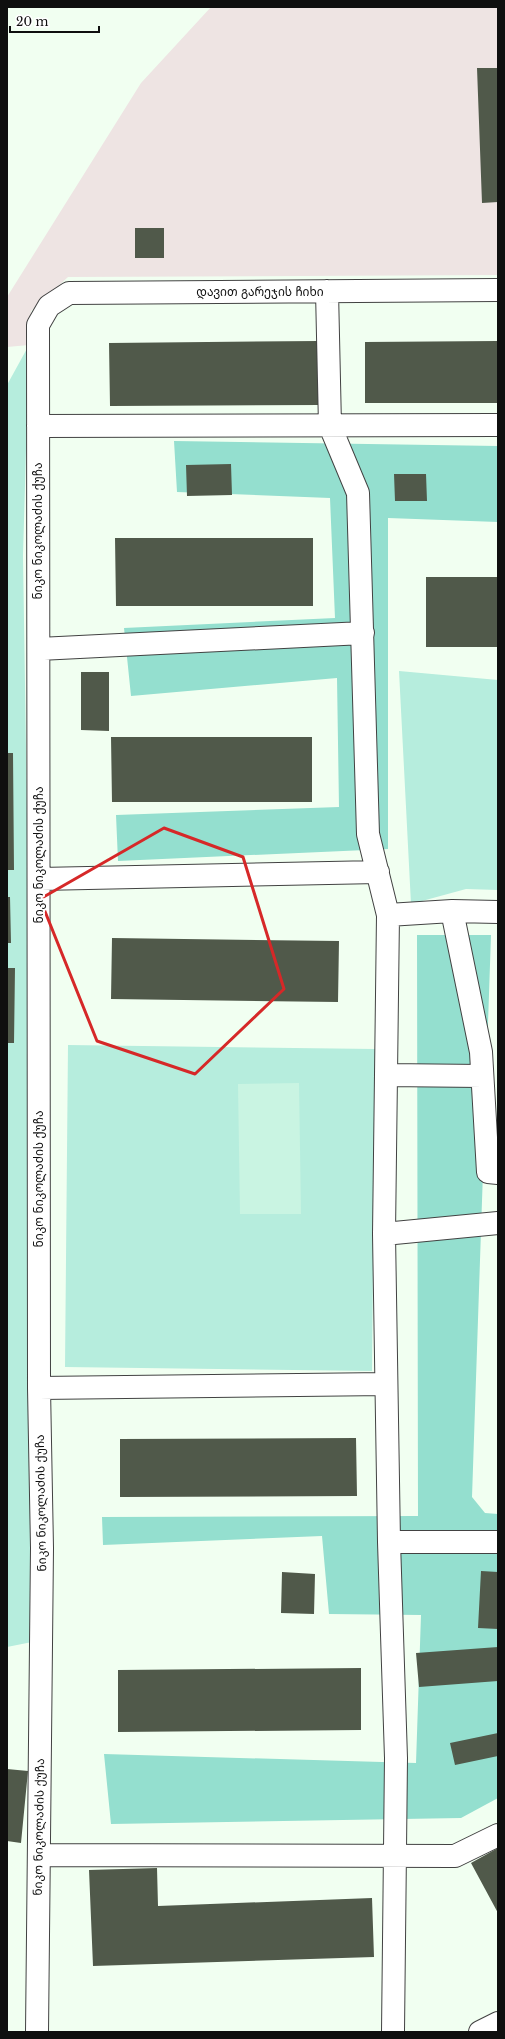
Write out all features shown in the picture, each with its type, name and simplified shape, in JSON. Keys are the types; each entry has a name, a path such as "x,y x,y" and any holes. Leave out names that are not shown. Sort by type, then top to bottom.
{"street":[{"name":"დავით გარეჯის ჩიხი","path":"38,325 49,306 69,293 498,290"},
{"path":"327,291 330,426 358,493 368,834 388,915 384,1234 389,1542 396,1758 393,2032"},
{"name":"ნიკო ნიკოლაძის ქუჩა","path":"37,2032 42,1556 39,1388 40,879 38,325"},
{"path":"38,426 498,425"},
{"path":"38,650 363,633"},
{"path":"40,879 378,872"},
{"path":"388,915 452,911 498,912"},
{"path":"452,911 481,1052 488,1172 498,1173"},
{"path":"386,1075 482,1076"},
{"path":"384,1234 498,1223"},
{"path":"39,1388 386,1384"},
{"path":"389,1542 498,1542"},
{"path":"39,1855 455,1856 498,1835"},
{"path":"480,2032 498,2023"}],"highlighted area":[{"path":"164,828 243,857 284,989 195,1074 97,1041 40,899"}],"shaded area":[{"path":"211,7 498,7 498,275 68,277 31,311 29,345 7,347 7,297 141,83"},
{"path":"29,345 23,556 31,1070 32,1642 7,1647 7,385"},
{"path":"174,441 498,446 498,522 388,518 388,849 118,861 116,815 339,807 337,678 131,696 124,628 335,618 330,498 177,492"},
{"path":"399,671 498,680 498,890 466,889 411,904"},
{"path":"417,935 491,935 472,1497 485,1513 498,1514 498,1798 461,1818 111,1824 104,1754 416,1763 421,1615 329,1614 322,1536 103,1545 102,1517 418,1516"},
{"path":"68,1045 375,1049 372,1371 65,1367"}],"green space":[{"path":"299,1083 301,1214 240,1214 238,1084"}],"building":[{"path":"477,68 498,68 498,202 482,203"},
{"path":"135,228 164,228 164,258 135,258"},
{"path":"319,341 320,405 110,406 109,343"},
{"path":"498,341 498,403 365,403 365,342"},
{"path":"231,464 232,495 187,496 186,465"},
{"path":"394,474 426,474 427,501 395,501"},
{"path":"115,538 313,538 313,606 116,606"},
{"path":"426,577 498,577 498,647 426,647"},
{"path":"81,672 109,672 109,731 81,730"},
{"path":"111,737 312,737 312,802 112,802"},
{"path":"7,753 13,753 14,870 7,870"},
{"path":"7,897 10,897 11,943 7,943"},
{"path":"112,938 339,941 338,1002 111,999"},
{"path":"7,968 15,968 14,1043 7,1043"},
{"path":"356,1438 357,1496 120,1497 120,1439"},
{"path":"481,1571 498,1572 498,1629 478,1628"},
{"path":"282,1572 315,1574 314,1614 281,1613"},
{"path":"498,1647 498,1681 419,1687 416,1653"},
{"path":"361,1668 361,1730 118,1732 118,1670"},
{"path":"498,1733 498,1756 455,1765 450,1743"},
{"path":"7,1769 28,1771 21,1843 7,1841"},
{"path":"498,1848 498,1913 471,1863"},
{"path":"157,1868 158,1906 372,1898 374,1957 93,1966 89,1870"}]}
